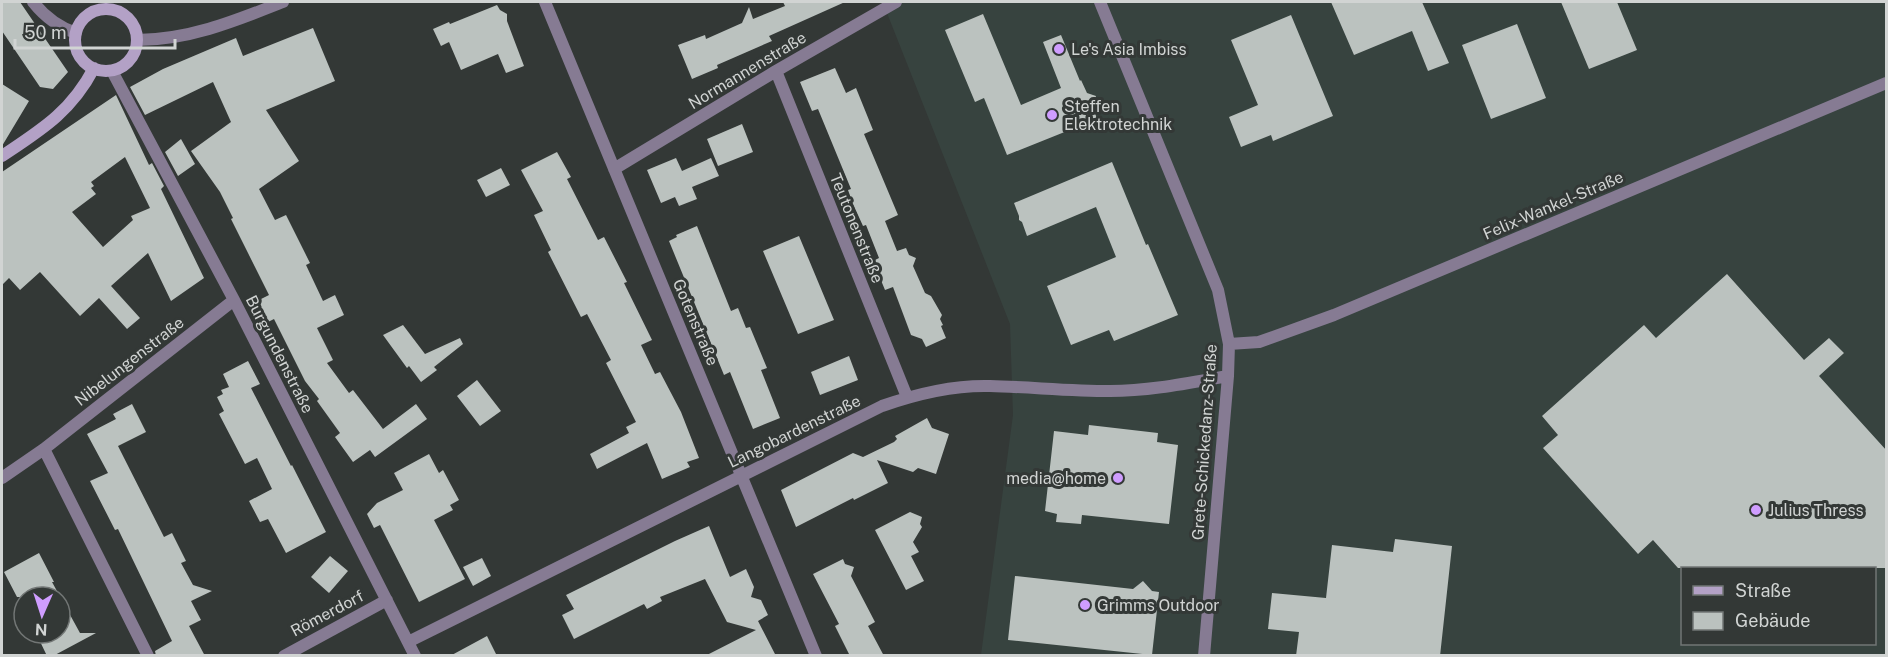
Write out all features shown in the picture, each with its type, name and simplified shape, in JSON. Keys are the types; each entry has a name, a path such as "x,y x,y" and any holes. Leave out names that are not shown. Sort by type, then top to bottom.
{"street":[{"path":"33,2 40,11 61,28 76,33"},
{"path":"137,40 154,40 206,31 283,2"},
{"name":"Gotenstraße","path":"545,2 743,475 816,656"},
{"name":"Normannenstraße","path":"614,169 896,2"},
{"name":"Grete-Schickedanz-Straße","path":"1100,2 1218,290 1229,344 1204,656"},
{"path":"99,6 126,16 136,31 135,51 130,60 122,67 112,71 94,68 82,60 76,47 76,33 84,18 99,6"},
{"path":"2,156 59,115 74,101 94,68"},
{"name":"Burgundenstraße","path":"112,71 234,300 415,656"},
{"name":"Teutonenstraße","path":"776,72 907,397"},
{"name":"Felix-Wankel-Straße","path":"1229,344 1259,342 1334,315 1887,83"},
{"name":"Nibelungenstraße","path":"2,478 44,449 234,300"},
{"name":"Langobardenstraße","path":"408,642 882,406 907,397 955,388 988,386 1081,391 1140,391 1228,376"},
{"path":"44,449 148,656"},
{"name":"Römerdorf","path":"284,656 387,600"}],"shaded area":[{"path":"896,2 1886,2 1886,655 981,655 1013,415 1010,324 885,8"}],"building":[{"path":"2,2 20,2 68,72 53,89 40,87 2,31"},
{"path":"783,2 845,2 769,36 772,41 717,65 718,68 692,79 678,45 705,35 706,39 742,23 749,7 753,19 785,6"},
{"path":"1331,2 1422,2 1449,63 1428,71 1412,31 1354,55"},
{"path":"1561,2 1617,2 1637,50 1589,69"},
{"path":"497,5 507,14 507,21 524,66 506,73 498,54 461,70 449,42 441,46 433,29"},
{"path":"983,14 1021,105 1061,88 1043,42 1061,35 1080,81 1087,93 1096,96 1093,107 1097,119 1007,155 984,98 975,102 945,30"},
{"path":"1291,15 1333,116 1273,141 1271,135 1241,147 1229,117 1258,105 1231,40"},
{"path":"1517,24 1546,98 1491,119 1462,45"},
{"path":"313,28 335,81 266,110 299,161 259,189 275,220 286,215 310,263 306,265 323,301 335,295 344,315 317,328 333,360 327,363 349,393 353,390 383,429 416,404 427,419 375,457 370,450 353,462 335,437 340,433 305,381 274,319 266,323 255,302 269,295 220,192 191,151 231,122 213,82 145,115 130,87 163,69 236,38 243,56"},
{"path":"835,68 846,93 856,88 873,130 864,134 898,215 885,221 897,251 906,248 909,255 916,258 913,266 925,293 931,296 942,315 940,319 943,325 941,326 946,338 926,347 922,339 911,335 893,287 885,290 873,261 879,258 866,225 863,226 853,204 848,190 851,189 818,109 812,111 800,82"},
{"path":"2,84 29,101 2,146"},
{"path":"116,95 149,165 152,163 164,186 161,189 204,278 171,301 148,253 111,286 140,318 127,329 99,298 80,316 40,272 20,290 9,278 2,285 2,172","holes":["125,157 150,208 131,216 133,220 103,247 72,212 96,194 91,188 94,186 91,182"]},
{"path":"742,124 753,152 718,166 707,139"},
{"path":"181,139 195,164 178,176 165,152"},
{"path":"557,152 571,177 567,179 598,240 604,237 627,282 624,283 652,340 641,345 655,374 660,372 681,412 699,458 687,462 690,467 662,479 647,443 597,469 590,454 629,433 626,427 636,422 606,363 611,360 587,314 581,317 548,252 551,250 534,215 543,211 521,170"},
{"path":"676,158 682,171 711,158 719,176 692,187 697,199 679,206 675,197 661,203 647,170"},
{"path":"1112,162 1178,315 1114,341 1109,330 1071,345 1047,286 1116,257 1096,207 1027,236 1014,203"},
{"path":"501,168 510,185 486,197 477,180"},
{"path":"697,226 731,311 738,308 746,328 750,327 767,368 761,370 780,418 753,429 730,372 724,375 669,241 677,237 676,235"},
{"path":"799,236 834,320 798,334 763,251"},
{"name":"Julius Thress","path":"1727,274 1804,360 1829,338 1844,353 1819,376 1887,451 1887,568 1678,568 1653,540 1638,554 1543,448 1558,435 1542,416 1644,325 1656,338"},
{"path":"403,325 425,354 460,338 463,344 434,367 437,370 421,382 409,366 407,368 383,335"},
{"path":"849,356 858,380 820,395 811,372"},
{"path":"248,361 260,384 251,388 326,532 286,553 268,519 260,522 249,501 272,489 257,458 245,464 219,414 224,411 217,397 223,394 221,390 229,387 223,374"},
{"path":"477,380 501,411 480,426 457,396"},
{"path":"132,404 146,432 118,446 164,537 172,533 186,561 181,563 193,585 212,591 191,601 201,620 189,626 205,656 156,656 155,651 172,641 118,529 115,530 90,481 108,473 87,434 116,419 113,414"},
{"path":"927,418 932,428 949,434 936,474 918,468 913,472 877,460 888,483 796,527 781,490 853,453 863,457 894,442 897,439 895,436"},
{"name":"media@home","path":"1089,425 1158,433 1157,442 1178,445 1169,524 1082,515 1081,524 1056,522 1057,514 1045,511 1054,431 1088,435"},
{"path":"429,454 439,473 443,470 459,500 450,505 453,510 434,520 465,579 419,602 380,525 374,528 367,514 377,503 403,490 394,473"},
{"path":"910,512 922,517 920,524 922,527 913,542 919,552 911,556 924,581 906,590 875,530"},
{"path":"709,526 730,577 746,569 754,587 751,597 761,600 768,615 758,621 776,656 705,656 756,630 727,622 705,579 660,597 662,601 647,609 644,604 574,639 562,615 574,609 566,595"},
{"path":"1395,539 1452,546 1440,656 1296,656 1299,632 1268,629 1272,593 1326,598 1332,545 1393,552"},
{"path":"39,553 54,585 12,585 12,587 4,572"},
{"path":"330,556 348,571 329,593 311,577"},
{"path":"482,558 491,576 473,586 463,567"},
{"path":"843,559 845,564 854,567 851,576 875,622 868,626 884,656 850,656 835,626 839,624 813,574"},
{"name":"Grimms Outdoor","path":"1015,576 1133,589 1143,581 1152,591 1159,592 1152,655 1008,640"},
{"path":"72,618 80,633 96,633 53,656 47,656 42,645 72,645"},
{"path":"487,636 497,656 450,656"}],"place":[{"name":"Le's Asia Imbiss","path":"1059,49"},
{"name":"Steffen Elektrotechnik","path":"1052,115"},
{"name":"media@home","path":"1118,478"},
{"name":"Julius Thress","path":"1756,510"},
{"name":"Grimms Outdoor","path":"1085,605"}]}
